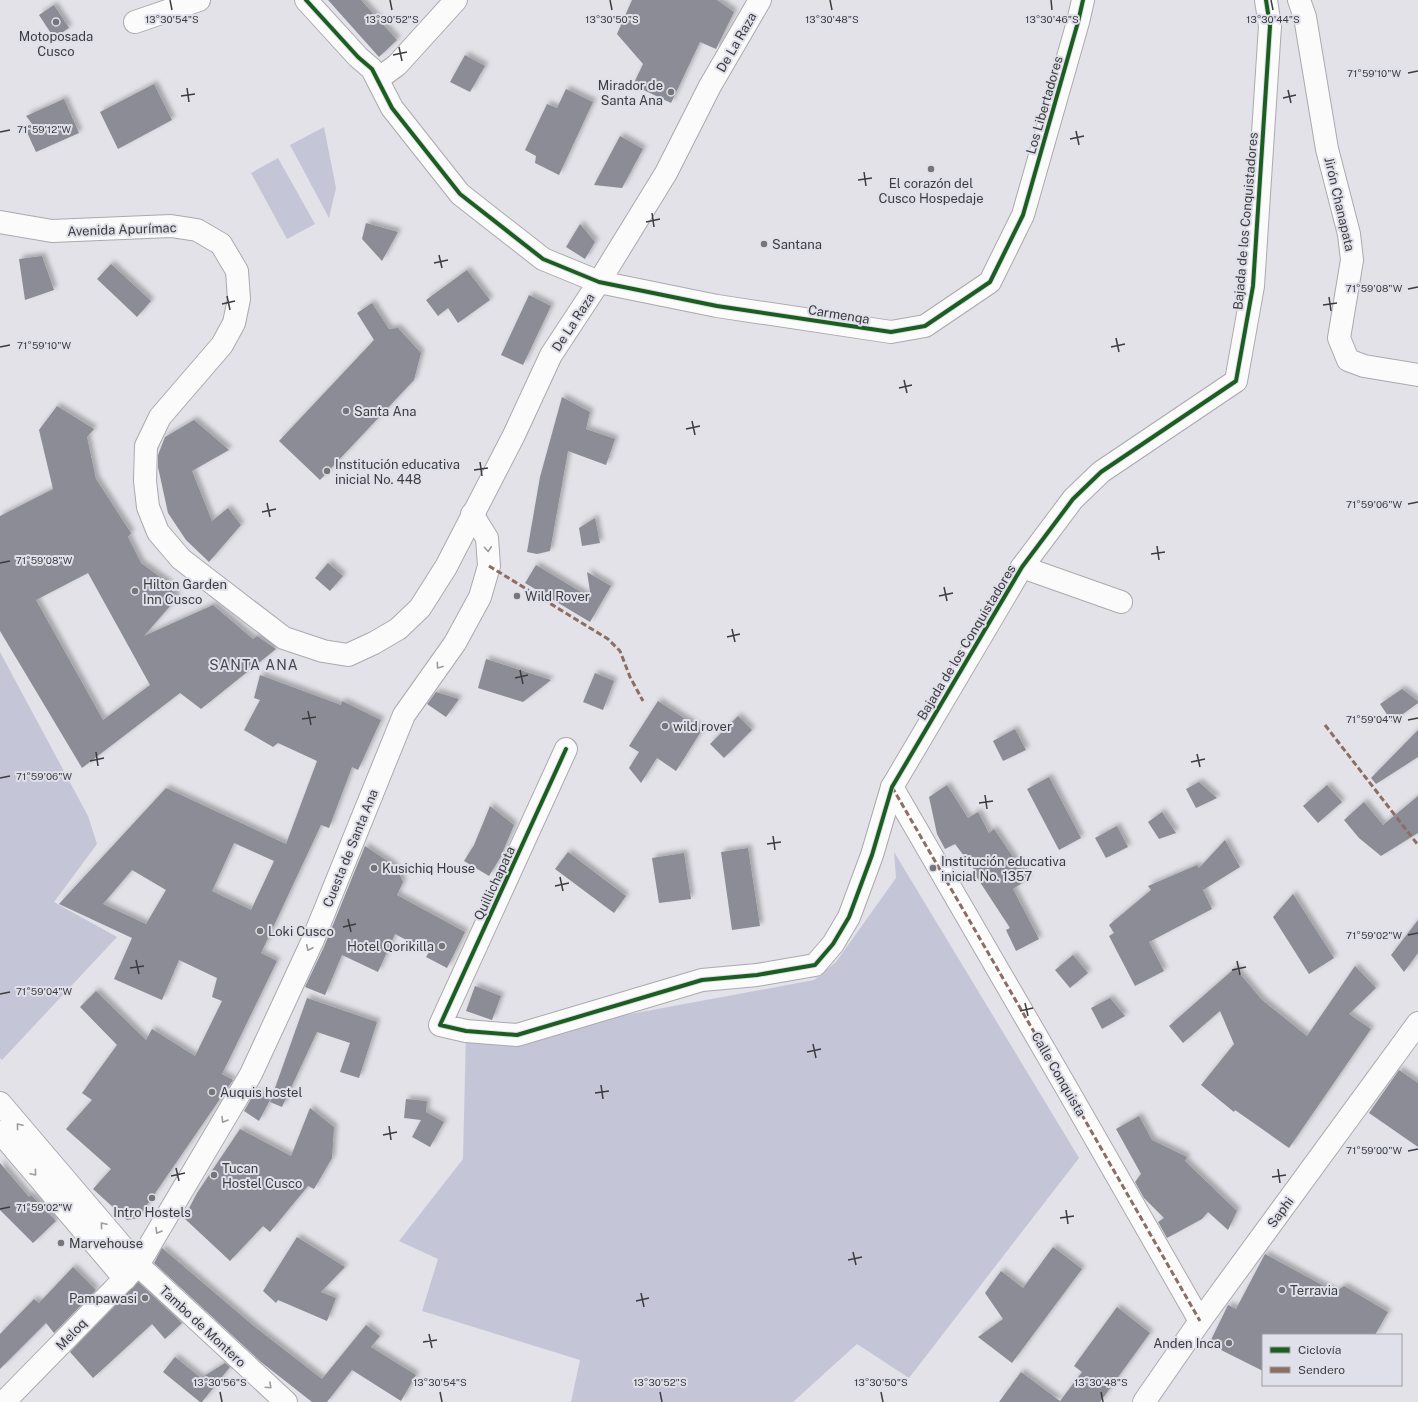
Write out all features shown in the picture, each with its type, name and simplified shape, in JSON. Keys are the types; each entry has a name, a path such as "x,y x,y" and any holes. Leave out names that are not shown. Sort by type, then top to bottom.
{"street":[{"path":"135,22 199,0"},
{"name":"Carmenqa","path":"306,0 358,57 372,69 392,108 460,194 543,260 599,282 717,306 891,332 926,326 990,282 1023,215"},
{"path":"378,79 397,65 456,0"},
{"name":"De La Raza","path":"446,566 514,434 551,355 599,282 666,173 710,86 760,0"},
{"name":"Los Libertadores","path":"1023,215 1083,0"},
{"name":"Bajada de los Conquistadores","path":"440,1025 466,1032 517,1035 702,980 757,975 815,965 833,944 849,917 872,855 892,787 1022,567 1073,499 1101,472 1236,381 1253,286 1270,26 1266,0"},
{"name":"Jirón Chanapata","path":"1299,0 1305,17 1327,149 1349,234 1352,260 1339,338 1348,360 1364,366 1418,375"},
{"name":"Avenida Apurímac","path":"0,222 52,231 171,226 197,230 221,244 237,271 239,299 232,328 222,345 160,417 146,446 144,481 148,507 158,532 181,559 203,578 284,638 323,651 348,655 374,643 398,629 420,608 446,566"},
{"name":"Cuesta de Santa Ana","path":"131,1272 251,1074 312,942 404,715 455,643 480,597 489,566 487,538 472,514"},
{"path":"1022,567 1121,602"},
{"name":"Quillichapata","path":"440,1025 566,750"},
{"name":"Calle Conquista","path":"892,787 1200,1321"},
{"name":"Saphi","path":"1144,1402 1200,1321 1418,1023"},
{"path":"0,1103 131,1272"},
{"path":"0,1132 131,1272"},
{"name":"Meloq","path":"4,1402 131,1272"},
{"name":"Tambo de Montero","path":"131,1272 286,1402"}],"shaded area":[{"path":"324,127 336,188 329,218 290,145"},
{"path":"278,158 315,224 287,239 251,173"},
{"path":"0,652 88,816 97,844 54,902 117,937 2,1060 0,1058"},
{"path":"894,852 1079,1158 909,1378 857,1344 793,1402 571,1402 580,1360 422,1311 438,1259 399,1241 463,1159 466,1031 517,1035 814,980 836,962 896,878"}],"building":[{"path":"328,0 361,0 397,40 379,57"},
{"path":"632,0 717,0 734,12 716,49 700,42 671,103 633,85 643,64 617,34"},
{"path":"54,5 69,28 54,38 39,15"},
{"path":"465,55 485,66 470,92 450,82"},
{"path":"154,84 172,120 118,149 100,112"},
{"path":"566,89 593,102 559,175 535,163 536,156 525,150 547,104 557,108"},
{"path":"64,99 79,133 36,152 25,128 33,125 26,116"},
{"path":"620,136 643,149 622,188 594,185"},
{"path":"366,223 398,232 382,261 362,239"},
{"path":"580,224 595,242 585,259 566,247"},
{"path":"42,256 54,290 25,300 19,259"},
{"path":"111,264 151,301 137,317 97,279"},
{"path":"467,270 490,300 458,323 448,308 438,316 426,300"},
{"path":"529,295 551,306 523,365 501,355"},
{"name":"Santa Ana","path":"372,303 389,329 398,328 421,353 414,380 320,480 279,441 374,340 357,313"},
{"path":"562,397 590,412 586,429 615,439 606,465 568,451 550,551 537,554 527,552 540,477"},
{"name":"Hilton Garden Inn Cusco","path":"57,406 94,429 87,437 96,479 131,533 128,537 141,563 167,582 177,598 144,636 213,605 253,639 257,636 276,649 201,709 180,693 82,768 0,631 0,516 53,489 39,430","holes":["88,573 150,685 103,720 36,600"]},
{"path":"194,420 229,450 192,471 212,521 228,508 241,525 209,562 186,540 168,513 158,467 158,455 165,437"},
{"path":"595,518 600,543 582,546 579,528"},
{"path":"328,563 343,576 330,591 315,578"},
{"path":"536,565 591,598 587,572 611,586 590,622 525,583"},
{"path":"486,659 551,680 523,702 478,688"},
{"path":"595,673 614,681 603,710 583,702"},
{"path":"260,675 341,705 342,701 381,720 358,770 352,767 329,828 321,825 261,953 277,961 222,1074 233,1080 138,1218 127,1220 93,1189 111,1169 66,1129 92,1100 82,1093 117,1045 80,1007 96,991 146,1040 152,1029 195,1056 222,1001 212,997 217,978 179,960 162,1000 114,979 132,938 59,904 166,788 286,844 317,761 278,743 273,747 244,730 260,700 254,698","holes":["234,843 274,861 251,910 212,891","132,870 166,890 146,924 103,904"]},
{"path":"1402,689 1418,701 1418,703 1392,722 1380,704"},
{"path":"436,692 459,699 446,717 427,704"},
{"path":"658,701 702,730 676,771 657,758 641,783 629,768 639,752 629,746"},
{"path":"738,716 752,730 724,758 710,744"},
{"path":"1015,729 1026,750 1003,761 993,741"},
{"path":"1418,730 1418,757 1376,784 1371,778"},
{"path":"1049,777 1081,838 1059,850 1027,789"},
{"path":"1199,782 1217,798 1196,808 1186,789"},
{"path":"947,785 968,818 978,812 989,833 994,829 1028,879 1013,889 1039,939 1016,951 1006,930 1010,928 974,873 976,872 955,844 945,849 937,834 929,797"},
{"path":"1327,785 1342,802 1318,823 1303,806"},
{"path":"1418,796 1418,833 1381,856 1359,838 1344,820 1364,802 1383,825"},
{"path":"490,806 514,825 500,858 489,876 464,861 474,845"},
{"path":"1162,812 1176,833 1159,839 1148,822"},
{"path":"1117,826 1128,847 1106,858 1095,838"},
{"path":"1225,840 1240,867 1203,890 1212,909 1149,942 1164,971 1135,986 1109,936 1114,933 1109,925 1151,890 1148,886 1197,865 1199,868"},
{"path":"365,846 392,864 399,873 403,882 397,895 465,932 447,968 426,957 429,952 395,934 378,972 342,955 325,995 305,987 324,947"},
{"path":"748,848 760,926 732,930 721,852"},
{"path":"568,852 626,896 614,913 555,869"},
{"path":"684,853 691,899 659,903 652,858"},
{"path":"1293,894 1334,958 1309,974 1273,917"},
{"path":"1418,920 1418,953 1404,972 1391,955"},
{"path":"1073,955 1088,973 1070,988 1055,970"},
{"path":"1355,966 1376,988 1349,1014 1371,1029 1289,1148 1235,1110 1234,1112 1201,1085 1234,1044 1220,1011 1183,1043 1169,1026 1235,968 1262,1000 1307,1036"},
{"path":"475,986 501,996 492,1020 466,1011"},
{"path":"307,998 377,1022 359,1078 340,1072 350,1043 317,1032 282,1107 270,1102"},
{"path":"1110,998 1125,1016 1102,1029 1091,1008"},
{"path":"1399,1070 1418,1083 1418,1147 1369,1113"},
{"path":"255,1092 270,1100 259,1121 244,1111"},
{"path":"406,1099 427,1101 426,1112 444,1122 430,1147 412,1137 421,1120 404,1118"},
{"path":"310,1108 334,1127 332,1158 314,1189 308,1186 270,1232 263,1226 230,1261 184,1218 197,1193 240,1129 291,1156"},
{"path":"1139,1116 1152,1140 1187,1157 1185,1161 1237,1211 1228,1230 1208,1212 1202,1219 1167,1238 1158,1222 1164,1218 1144,1198 1135,1182 1141,1174 1116,1129"},
{"path":"0,1163 29,1197 31,1195 56,1221 33,1243 0,1210"},
{"path":"297,1237 345,1267 321,1292 336,1298 327,1321 278,1300 276,1303 263,1291"},
{"path":"1053,1247 1082,1269 1012,1363 978,1337 1003,1319 985,1293 1001,1271 1023,1288"},
{"path":"162,1248 255,1327 322,1379 366,1325 380,1336 371,1347 416,1375 401,1401 352,1370 327,1402 312,1402 261,1362 154,1263"},
{"path":"1265,1254 1335,1292 1344,1286 1388,1312 1376,1334 1262,1334 1262,1370 1209,1344 1228,1305 1236,1309"},
{"path":"73,1267 96,1290 54,1333 46,1323 0,1369 0,1334 34,1299 39,1303"},
{"path":"138,1282 182,1323 165,1339 152,1324 93,1378 70,1352"},
{"path":"1117,1307 1150,1333 1100,1402 999,1402 1021,1372 1060,1401 1082,1372 1074,1366"},
{"path":"175,1357 201,1378 225,1363 230,1367 202,1402 200,1402 163,1372"}],"marked path":[{"path":"489,566 608,639 620,651 630,677 643,701"},
{"path":"1325,725 1418,845"},
{"path":"892,787 1200,1321"}],"cycle path":[{"path":"306,0 358,57 372,69 392,108 460,194 543,259 599,282 717,306 891,332 925,326 990,282 1023,215 1083,0"},
{"path":"566,749 440,1025 466,1031 517,1035 702,980 757,975 815,965 833,944 849,917 872,855 892,787 1022,567 1073,499 1101,472 1236,381 1253,286 1270,26 1266,0"}],"place":[{"name":"Motoposada Cusco","path":"56,22"},
{"name":"Mirador de Santa Ana","path":"671,92"},
{"name":"El corazón del Cusco Hospedaje","path":"931,169"},
{"name":"Santana","path":"764,244"},
{"name":"Santa Ana","path":"346,411"},
{"name":"Institución educativa inicial No. 448","path":"327,471"},
{"name":"Hilton Garden Inn Cusco","path":"135,591"},
{"name":"Wild Rover","path":"517,596"},
{"name":"wild rover","path":"665,726"},
{"name":"Kusichiq House","path":"374,868"},
{"name":"Institución educativa inicial No. 1357","path":"933,868"},
{"name":"Loki Cusco","path":"260,931"},
{"name":"Hotel Qorikilla","path":"442,946"},
{"name":"Auquis hostel","path":"212,1092"},
{"name":"Tucan Hostel Cusco","path":"214,1175"},
{"name":"Intro Hostels","path":"152,1198"},
{"name":"Marvehouse","path":"61,1243"},
{"name":"Terravia","path":"1282,1290"},
{"name":"Pampawasi","path":"145,1298"},
{"name":"Anden Inca","path":"1229,1343"}],"district":[{"name":"SANTA ANA","path":"254,665"}]}
